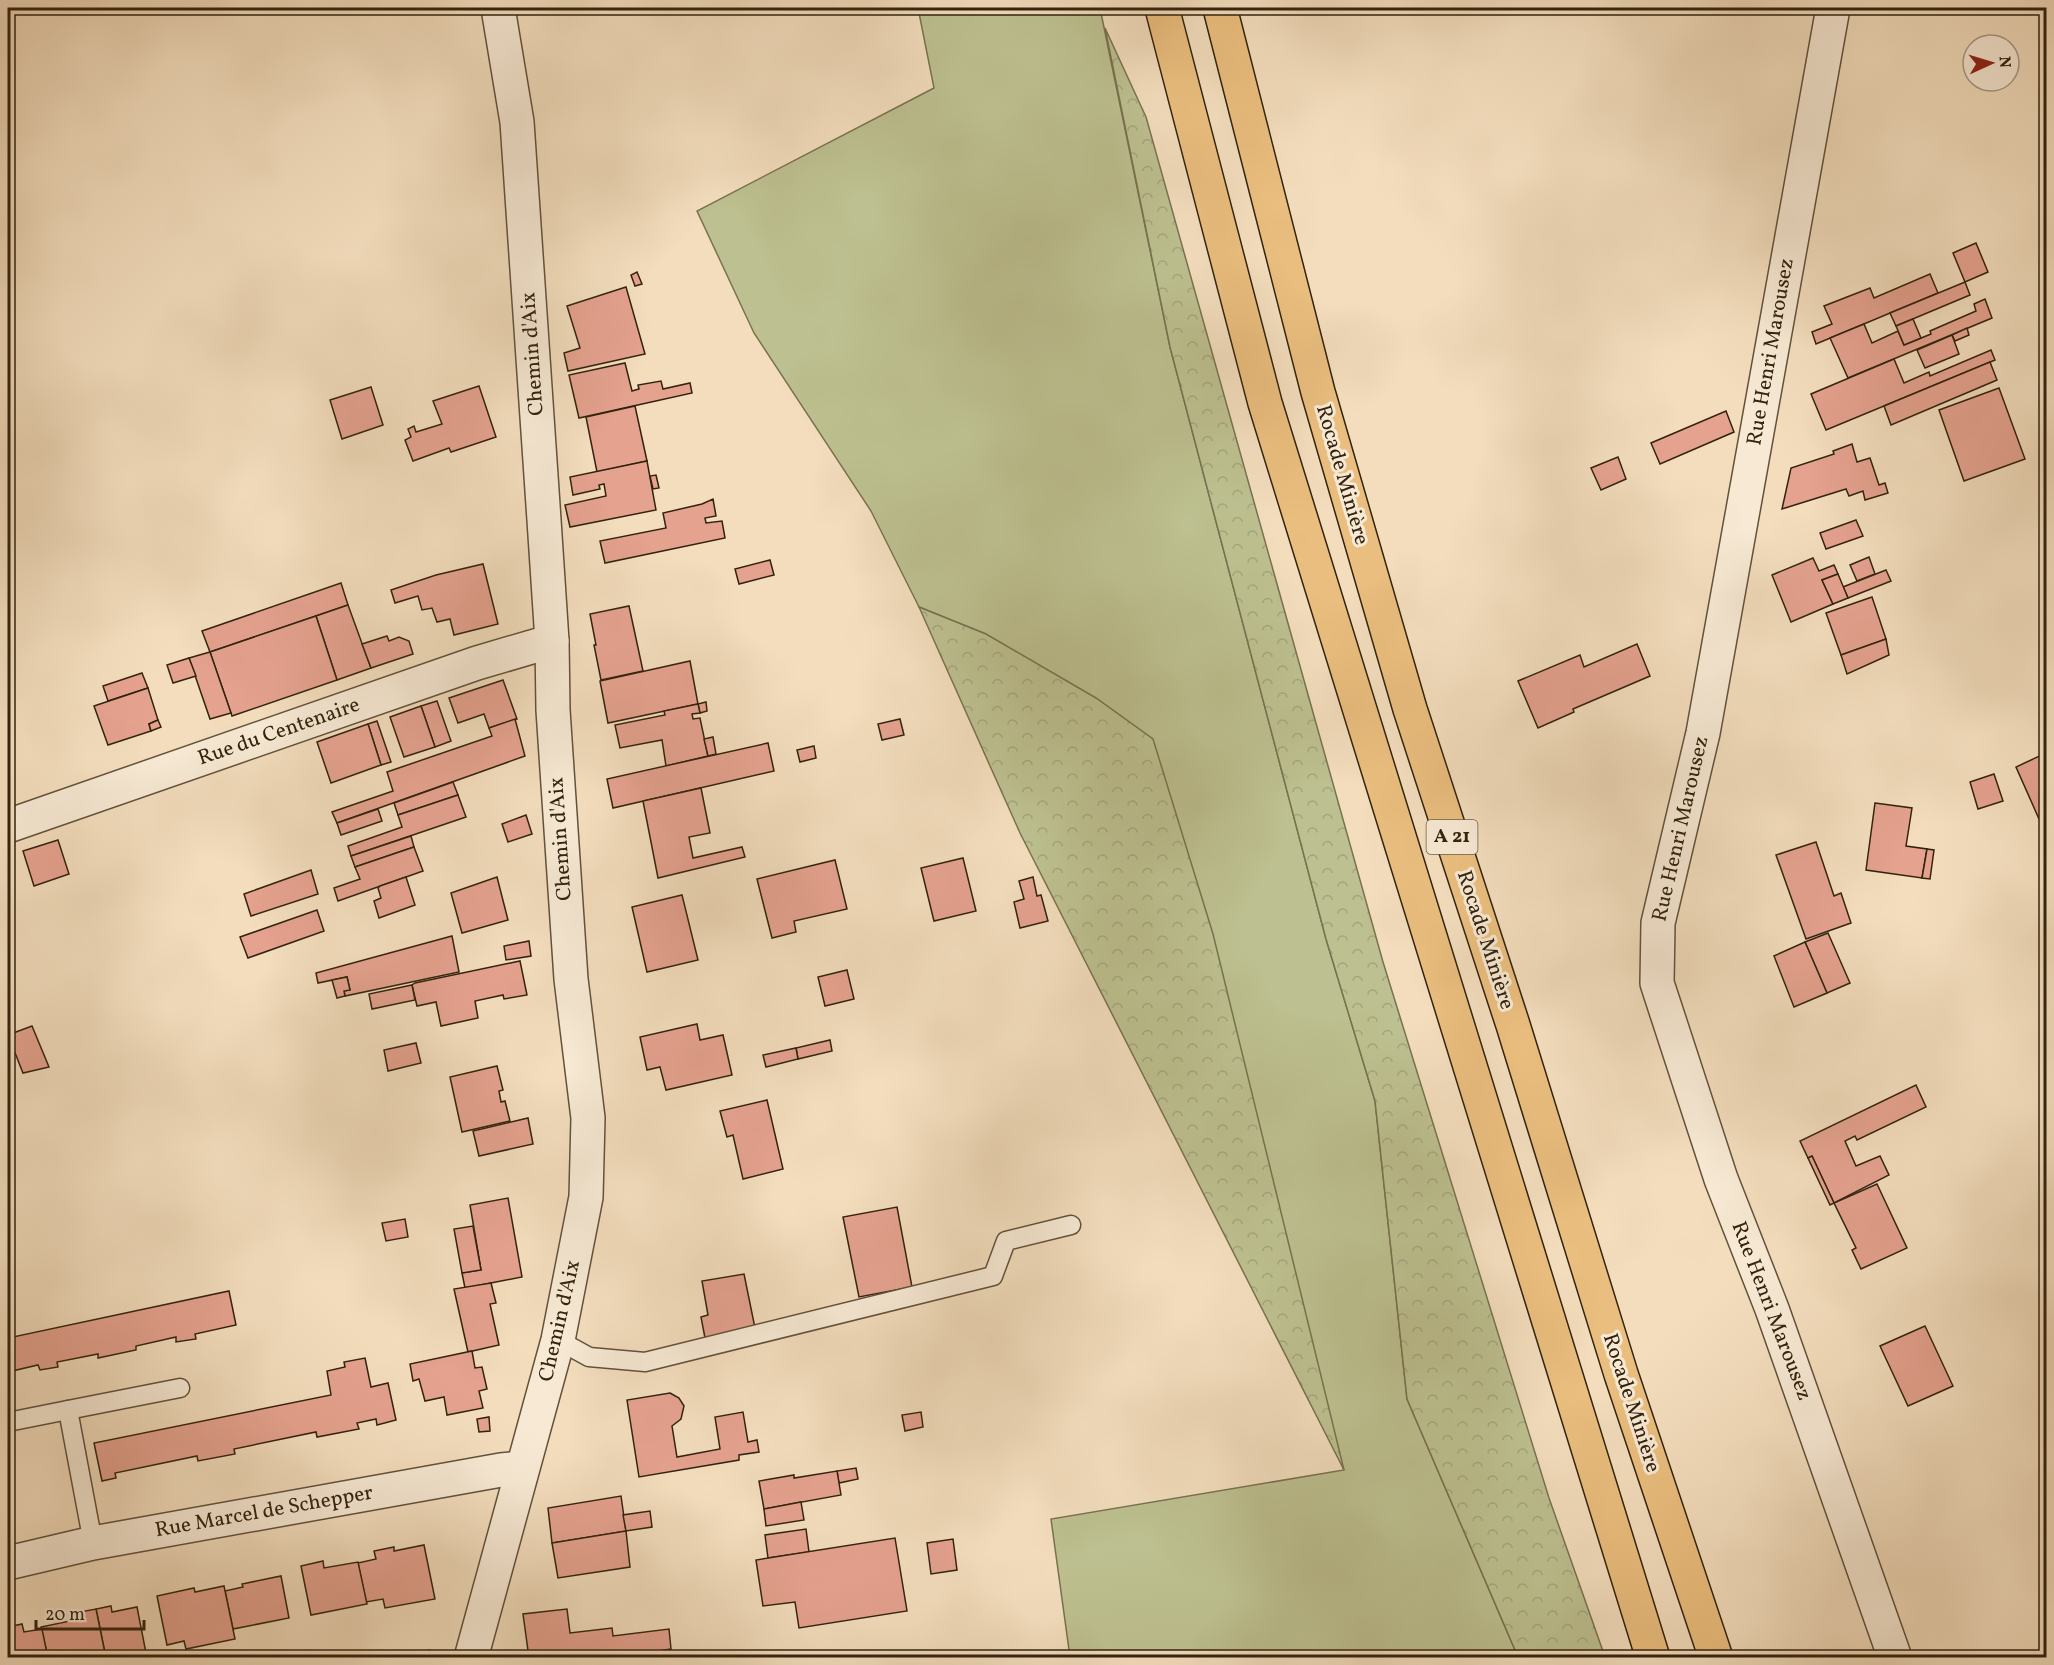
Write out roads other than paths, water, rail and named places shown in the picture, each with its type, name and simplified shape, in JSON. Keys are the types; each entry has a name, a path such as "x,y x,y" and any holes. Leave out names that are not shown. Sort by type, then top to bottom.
{"highway":[{"name":"A 21","path":"1162,8 1264,403 1653,1658"},
{"name":"Rocade Minière","path":"1220,8 1318,392 1410,709 1513,1025 1621,1374 1716,1658"}],"street":[{"name":"Chemin d'Aix","path":"471,1658 558,1340 586,1197 588,1118 571,979 553,710 552,641 517,122 498,8"},
{"name":"Rue Henri Marousez","path":"1833,8 1703,733 1658,923 1657,983 1721,1179 1772,1309 1895,1658"},
{"name":"Rue du Centenaire","path":"8,826 477,663 552,641"},
{"name":"Rue Marcel de Schepper","path":"8,1563 93,1543 522,1468"}],"lane":[{"path":"558,1340 589,1357 645,1362 993,1276 1006,1241 1071,1225"},
{"path":"8,1422 180,1388"},
{"path":"68,1410 93,1543"}]}
